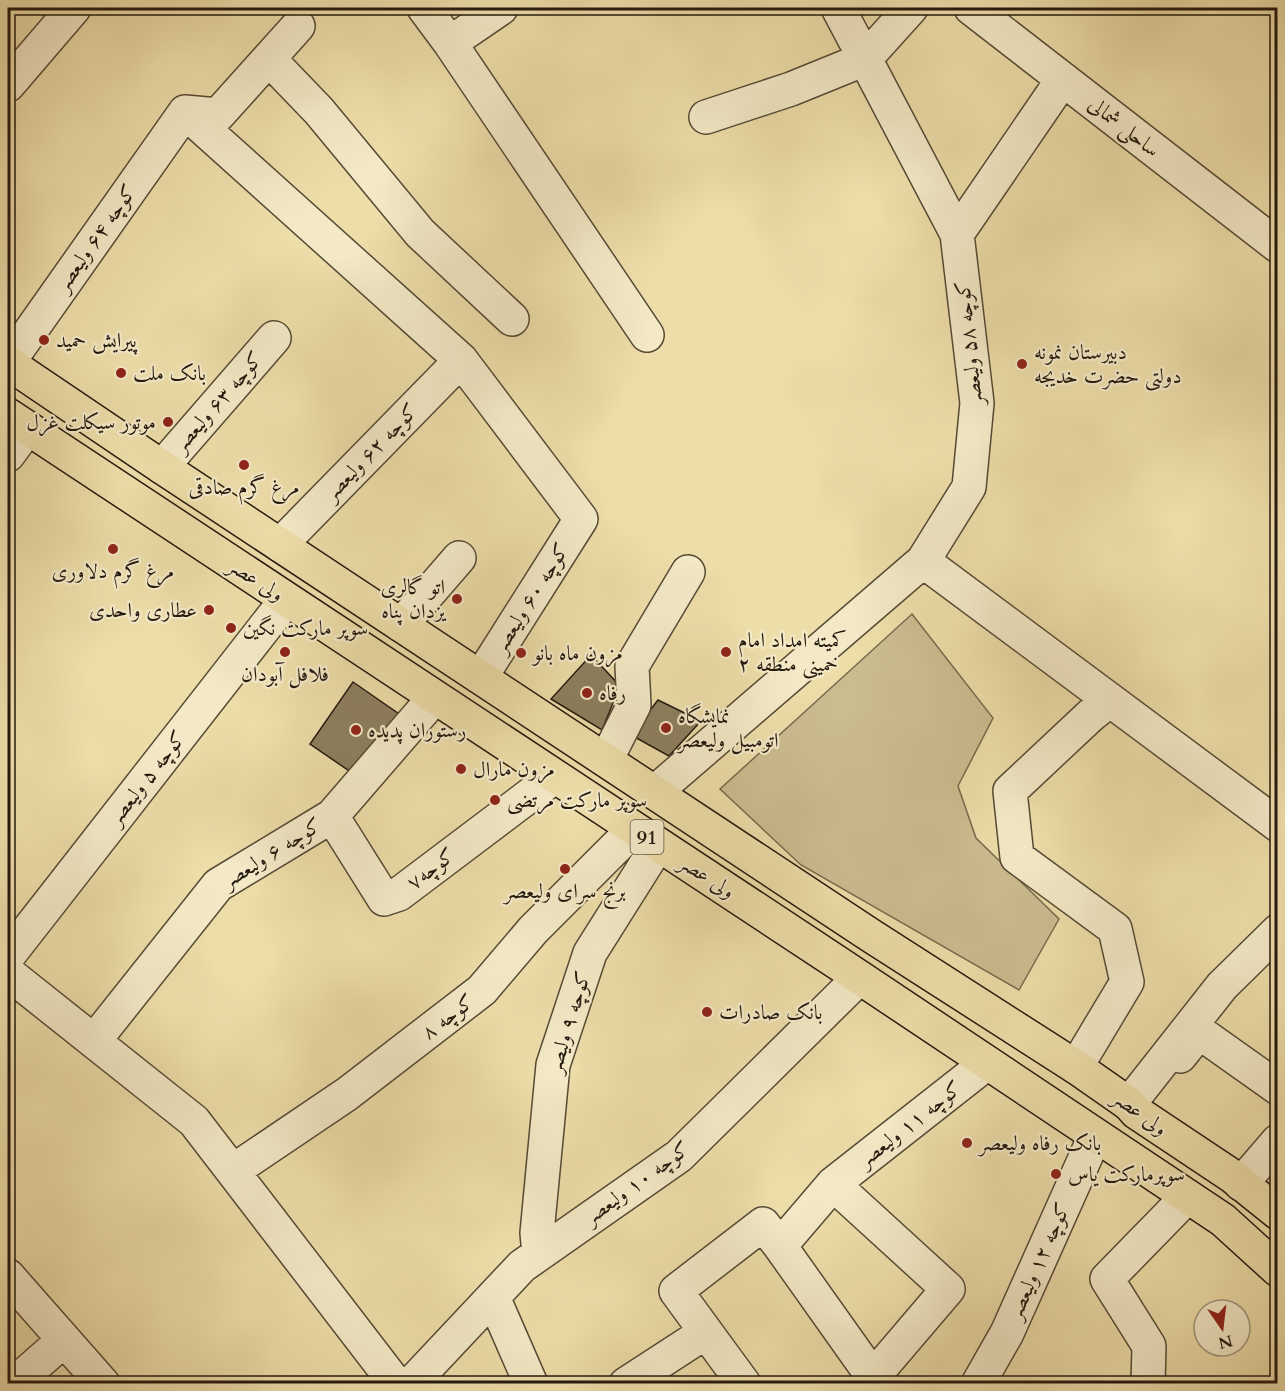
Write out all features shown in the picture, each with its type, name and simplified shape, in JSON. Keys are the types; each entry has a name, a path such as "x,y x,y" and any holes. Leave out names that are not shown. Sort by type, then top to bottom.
{"main road":[{"name":"ولی عصر","path":"8,363 401,625 1076,1067 1241,1184 1278,1213"},
{"name":"ولی عصر","path":"17,422 860,978 1223,1221 1278,1270"}],"street":[{"path":"13,78 74,8"},
{"path":"424,8 647,335"},
{"path":"450,43 501,8"},
{"path":"838,8 957,234 1063,79"},
{"path":"706,117 791,89 865,59 912,8"},
{"name":"ساحلی شمالی","path":"972,8 1278,246"},
{"path":"185,112 218,115 298,26"},
{"path":"269,59 319,111 420,232 513,319"},
{"path":"185,112 461,360"},
{"name":"کوچه ۶۴ ولیعصر","path":"8,363 185,112"},
{"name":"کوچه ۵۸ ولیعصر","path":"655,792 923,561 969,487 977,404 957,234"},
{"name":"کوچه ۶۳ ولیعصر","path":"162,467 273,338"},
{"name":"کوچه ۶۰ ولیعصر","path":"461,360 581,519 481,677"},
{"name":"کوچه ۶۲ ولیعصر","path":"280,545 461,360"},
{"path":"8,455 17,422"},
{"path":"401,625 459,558"},
{"path":"923,561 1278,825"},
{"path":"606,760 634,705 632,666 688,572"},
{"name":"کوچه ۵ ولیعصر","path":"8,956 286,600"},
{"name":"کوچه ۶ ولیعصر","path":"94,1041 218,885 332,816 434,698"},
{"path":"1076,1067 1127,982 1115,929 1017,857 1010,791 1110,700"},
{"name":"کوچه۷","path":"332,816 384,899 399,894 554,777"},
{"name":"کوچه ۸","path":"233,1171 347,1094 482,990 533,930 646,837"},
{"name":"کوچه ۹ ولیصر","path":"539,1254 537,1233 553,1065 590,952 646,837"},
{"path":"1133,1108 1222,986 1278,931"},
{"path":"8,973 194,1121 409,1383"},
{"name":"کوچه ۱۰ ولیعصر","path":"409,1383 522,1266 679,1156 860,978"},
{"path":"1133,1108 1199,1032 1278,1088"},
{"name":"کوچه ۱۱ ولیعصر","path":"780,1246 833,1184 987,1063"},
{"name":"کوچه ۱۲ ولیعصر","path":"978,1383 1007,1333 1095,1136"},
{"path":"1241,1184 1278,1141"},
{"path":"744,1383 676,1292 764,1224 868,1380 948,1289 833,1184"},
{"path":"1148,1383 1149,1346 1107,1279 1187,1197"},
{"path":"8,1276 103,1383"},
{"path":"493,1296 531,1383"},
{"path":"626,1383 706,1332"},
{"path":"14,1383 64,1340"}],"shaded area":[{"path":"912,614 993,718 958,786 976,838 1059,919 1019,990 801,865 720,789"}],"building":[{"name":"رفاه","path":"591,655 620,686 602,730 551,699"},
{"name":"رستوران پدیده","path":"353,682 402,716 358,777 310,744"},
{"name":"نمایشگاه اتومبیل ولیعصر","path":"658,700 701,721 669,756 631,735"}],"place":[{"name":"پیرایش حمید","path":"44,340"},
{"name":"دبیرستان نمونه دولتی حضرت خدیجه","path":"1022,364"},
{"name":"بانک ملت","path":"121,373"},
{"name":"موتور سیکلت غزل","path":"168,422"},
{"name":"مرغ گرم صادقی","path":"244,465"},
{"name":"مرغ گرم دلاوری","path":"113,549"},
{"name":"اتو گالری یزدان پناه","path":"457,599"},
{"name":"عطاری واحدی","path":"209,610"},
{"name":"سوپر مارکت نگین","path":"231,628"},
{"name":"فلافل آبودان","path":"285,652"},
{"name":"کمیته امداد امام خمینی منطقه ۲","path":"726,652"},
{"name":"مزون ماه بانو","path":"521,653"},
{"name":"رفاه","path":"587,693"},
{"name":"نمایشگاه اتومبیل ولیعصر","path":"666,728"},
{"name":"رستوران پدیده","path":"356,730"},
{"name":"مزون مارال","path":"461,769"},
{"name":"سوپر مارکت مرتضی","path":"495,800"},
{"name":"برنج سرای ولیعصر","path":"565,869"},
{"name":"بانک صادرات","path":"707,1012"},
{"name":"بانک رفاه ولیعصر","path":"967,1143"},
{"name":"سوپرمارکت یاس","path":"1056,1174"}]}
